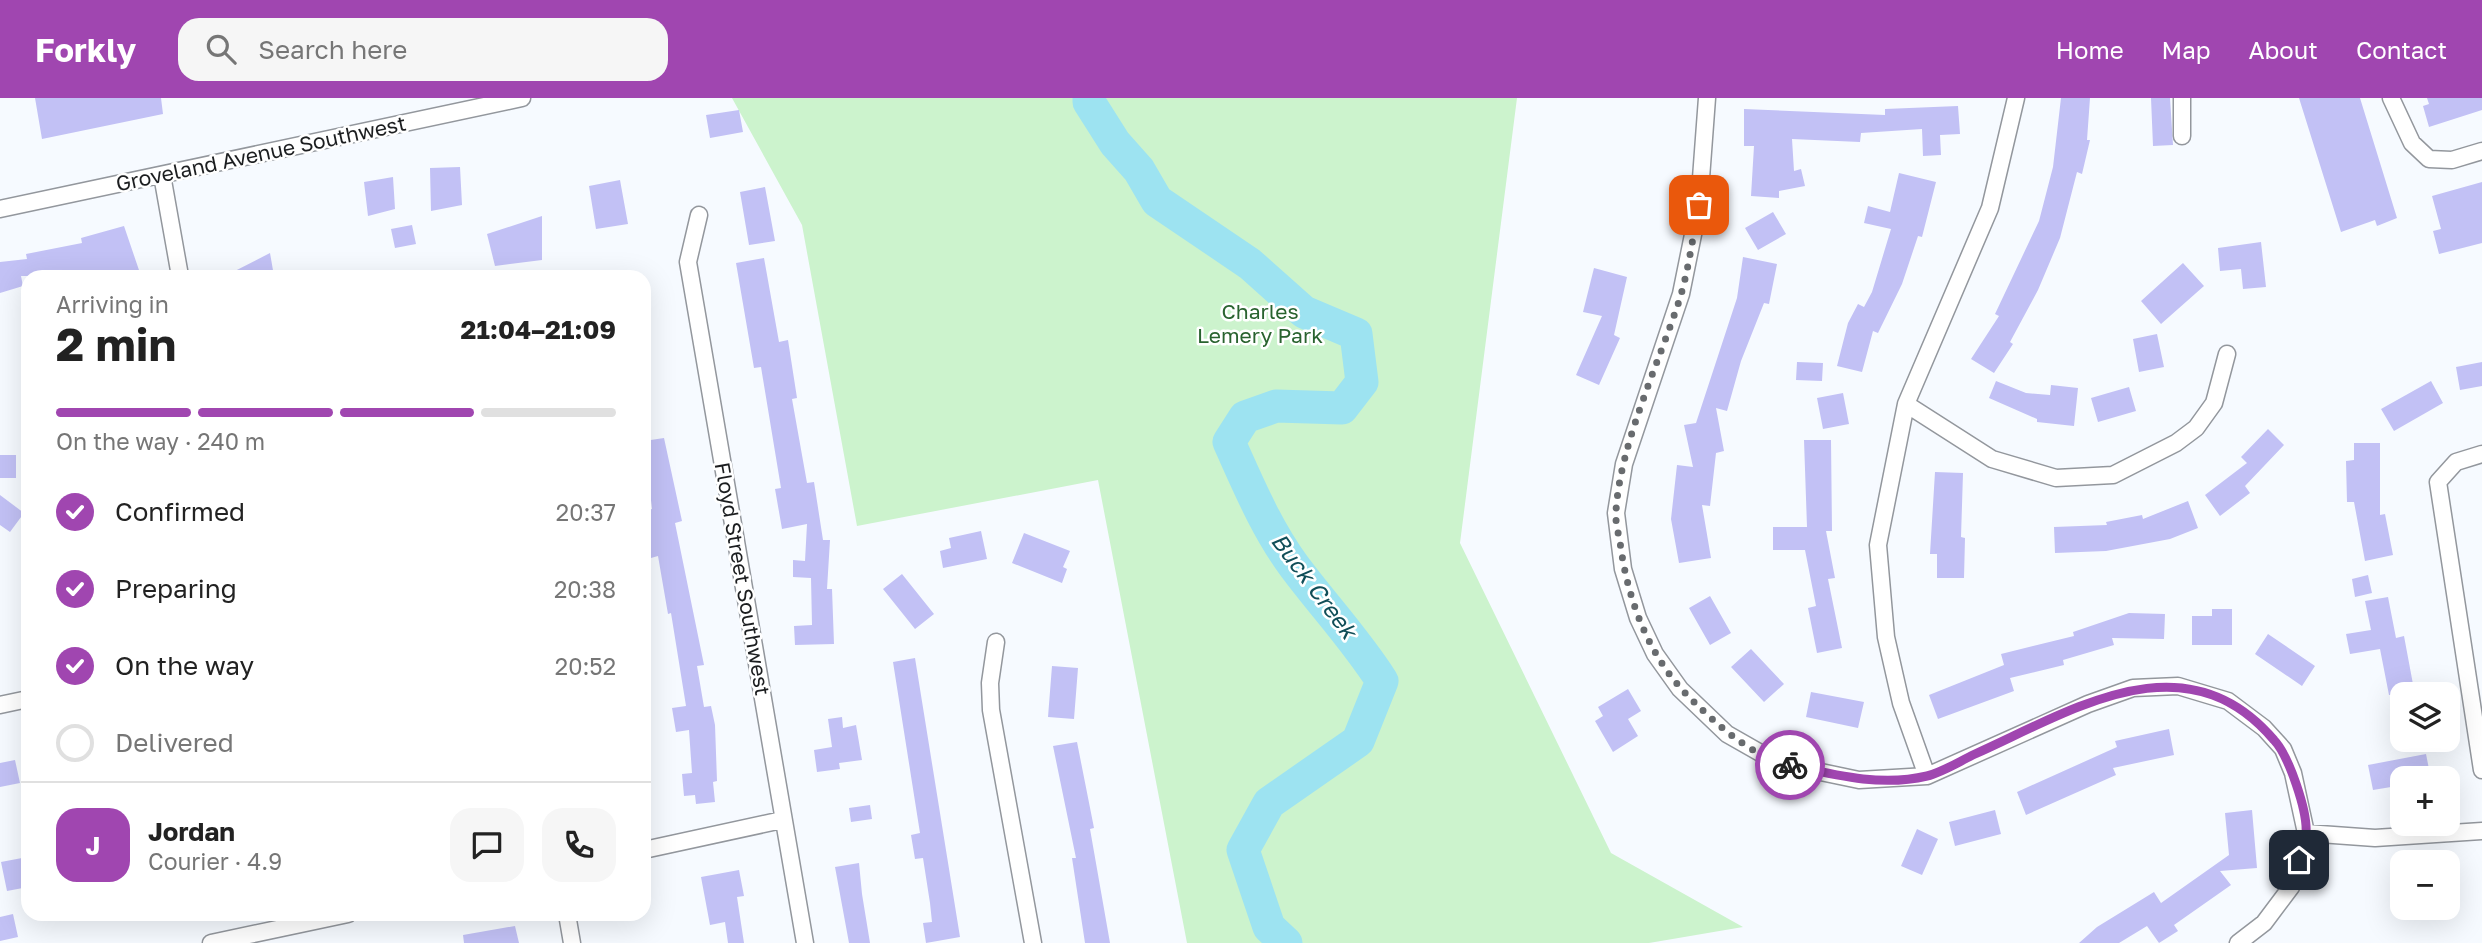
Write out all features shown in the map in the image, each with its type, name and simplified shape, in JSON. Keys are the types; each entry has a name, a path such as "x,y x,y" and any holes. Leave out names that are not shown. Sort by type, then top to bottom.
{"street":[{"name":"Groveland Avenue Southwest","path":"0,209 522,98"},
{"path":"1707,98 1699,205 1681,294 1624,464 1616,513 1623,569 1638,618 1655,654 1680,688 1727,734 1778,763 1859,780 1927,776 2088,704 2133,688 2178,686 2228,701 2264,728 2283,749 2293,773 2306,833 2291,887 2264,923 2238,943"},
{"path":"1927,776 1901,703 1886,637 1878,545 1906,404 1990,208 2016,98"},
{"path":"2182,98 2182,136"},
{"path":"2391,98 2412,143 2429,159 2452,160 2482,151"},
{"path":"162,175 179,270"},
{"name":"Floyd Street Southwest","path":"699,215 688,262 805,943"},
{"path":"1906,404 1992,459 2056,478 2113,475 2176,443 2196,428 2214,403 2227,354"},
{"path":"2482,454 2456,462 2438,482 2482,770"},
{"path":"996,642 990,683 991,710 1033,943"},
{"path":"0,705 21,700"},
{"path":"651,848 782,820"},
{"path":"2306,833 2375,838 2482,831"},
{"path":"211,943 315,921"},
{"path":"568,921 572,943"}],"green space":[{"name":"Charles Lemery Park","path":"732,98 1517,98 1460,543 1611,853 1743,927 1649,943 1187,943 1098,480 857,526 802,225"}],"building":[{"path":"35,98 161,98 163,114 42,139"},
{"path":"2061,98 2090,98 2087,140 2090,140 2082,174 2077,172 2060,238 2038,290 2010,342 2013,344 1994,373 1971,359 1999,316 1995,314 2039,221 2053,167"},
{"path":"2151,98 2170,98 2173,145 2153,146"},
{"path":"2299,98 2360,98 2397,218 2377,226 2375,220 2341,232"},
{"path":"2427,98 2482,98 2482,110 2429,127 2423,106 2429,104"},
{"path":"1958,106 1960,134 1940,135 1941,155 1923,156 1922,129 1861,133 1860,142 1792,139 1794,171 1801,169 1805,186 1779,191 1779,198 1751,196 1754,146 1744,146 1744,109 1885,115 1885,109"},
{"path":"739,110 743,132 710,138 706,115"},
{"path":"460,167 462,205 431,211 430,168"},
{"path":"1899,173 1936,182 1922,237 1918,236 1902,284 1878,333 1873,331 1862,372 1837,366 1848,323 1858,304 1864,307 1872,292 1891,229 1864,223 1868,206 1890,212"},
{"path":"393,177 395,209 368,216 364,182"},
{"path":"620,180 628,224 596,229 589,186"},
{"path":"2482,182 2482,243 2439,254 2433,231 2441,229 2432,196"},
{"path":"765,187 775,241 749,245 740,192"},
{"path":"1773,212 1786,234 1758,250 1745,228"},
{"path":"542,216 542,260 495,266 487,234"},
{"path":"412,225 416,244 395,248 391,229"},
{"path":"124,226 139,270 21,270 21,287 0,293 0,262 27,259 26,254 82,243 81,238"},
{"path":"2261,242 2266,287 2243,289 2241,269 2220,271 2218,248"},
{"path":"270,253 273,270 237,270"},
{"path":"1743,257 1777,264 1769,304 1764,303 1741,361 1727,411 1716,408 1724,451 1716,453 1710,506 1702,505 1711,558 1679,563 1671,519 1677,465 1693,467 1684,425 1696,423 1737,298"},
{"path":"764,258 779,342 788,340 797,398 792,399 807,483 814,482 823,540 830,540 827,589 832,589 834,644 795,645 794,626 812,625 811,578 793,577 793,560 805,561 807,524 782,529 775,489 781,488 761,367 754,368 736,263"},
{"path":"2183,263 2204,286 2161,324 2141,301"},
{"path":"1594,268 1627,277 1614,335 1620,338 1599,385 1576,375 1602,316 1583,312"},
{"path":"2157,334 2164,367 2139,372 2133,339"},
{"path":"1797,362 1823,363 1822,381 1796,380"},
{"path":"2482,362 2482,386 2460,390 2456,367"},
{"path":"1996,381 2026,393 2050,395 2051,385 2078,388 2074,426 2037,422 2037,419 1989,398"},
{"path":"2431,381 2443,403 2394,431 2381,409"},
{"path":"2129,387 2136,411 2098,422 2091,398"},
{"path":"1843,393 1849,424 1823,429 1817,398"},
{"path":"2268,429 2284,445 2245,486 2250,493 2220,516 2205,495 2247,463 2241,457"},
{"path":"664,438 682,521 675,523 704,665 697,666 704,707 711,706 715,725 715,802 696,804 695,795 684,796 682,774 692,773 689,730 676,732 672,708 686,706 671,613 668,614 658,556 651,558 651,440"},
{"path":"1804,440 1831,440 1832,531 1826,531 1835,578 1828,579 1842,648 1817,653 1808,608 1816,606 1805,550 1773,550 1773,527 1807,527"},
{"path":"2354,443 2380,443 2380,515 2385,514 2393,555 2365,561 2354,502 2347,502 2346,461 2354,460"},
{"path":"0,455 16,455 16,478 0,478"},
{"path":"1935,472 1963,473 1961,537 1965,538 1964,578 1937,578 1937,554 1930,554"},
{"path":"0,495 21,511 21,517 10,532 0,525"},
{"path":"2188,501 2198,528 2170,539 2106,551 2055,553 2054,527 2107,525 2106,522 2142,515 2143,519"},
{"path":"981,531 987,559 943,568 940,551 951,548 949,538"},
{"path":"1024,533 1070,551 1063,567 1067,569 1062,583 1012,563"},
{"path":"902,574 934,614 915,629 883,589"},
{"path":"2368,575 2372,593 2355,597 2352,579"},
{"path":"1710,596 1731,633 1710,645 1689,608"},
{"path":"2388,597 2396,638 2404,636 2413,682 2390,682 2390,695 2380,649 2350,654 2346,634 2371,630 2365,601"},
{"path":"2212,609 2232,609 2232,645 2192,645 2192,616 2212,616"},
{"path":"2129,613 2165,614 2164,639 2112,638 2114,645 2063,660 2064,665 2010,678 2014,691 1938,719 1929,695 2004,665 2001,654 2074,636 2073,632"},
{"path":"2268,634 2315,666 2302,686 2255,654"},
{"path":"1751,649 1784,684 1764,702 1731,667"},
{"path":"915,658 960,937 926,943 923,923 932,922 930,903 923,858 915,859 911,835 920,833 893,662"},
{"path":"1052,666 1078,668 1074,719 1048,717"},
{"path":"1628,689 1641,711 1628,719 1638,736 1613,752 1595,721 1603,716 1598,707"},
{"path":"1811,692 1864,702 1858,728 1806,717"},
{"path":"842,717 843,728 856,725 862,760 839,763 840,769 817,772 814,750 832,747 828,719"},
{"path":"2169,729 2174,755 2113,768 2116,775 2026,815 2017,792 2117,747 2115,741"},
{"path":"1077,742 1094,828 1090,829 1110,943 1085,943 1072,858 1076,858 1053,746"},
{"path":"2426,754 2428,766 2390,766 2390,787 2373,790 2368,765"},
{"path":"15,760 20,783 0,787 0,763"},
{"path":"870,805 872,819 851,822 849,808"},
{"path":"1995,810 2001,834 1955,846 1949,822"},
{"path":"2252,810 2257,868 2220,871 2231,885 2174,925 2178,931 2159,943 2147,926 2119,943 2079,943 2097,927 2154,892 2161,903 2229,855 2225,813"},
{"path":"1917,829 1938,839 1922,875 1901,866"},
{"path":"21,858 21,888 7,891 1,862"},
{"path":"859,863 870,943 849,943 835,867"},
{"path":"739,870 744,896 737,897 744,943 728,943 725,922 710,925 701,877"},
{"path":"13,914 18,937 0,941 0,917"},
{"path":"515,926 519,943 464,943 463,935"}],"waterway":[{"name":"Buck Creek","path":"1089,98 1115,143 1139,170 1157,201 1250,264 1304,312 1356,334 1362,382 1342,408 1276,406 1245,417 1229,442 1258,506 1284,551 1382,681 1358,741 1269,803 1243,850 1269,927 1286,943"}],"way so far":[{"path":"1699,205 1681,294 1624,464 1616,513 1623,569 1638,618 1655,654 1680,688 1727,734 1778,763 1790,765"}],"route":[{"path":"1790,765 1859,780 1927,776 2088,704 2133,688 2178,686 2228,701 2264,728 2283,749 2293,773 2306,833 2299,860"}]}
